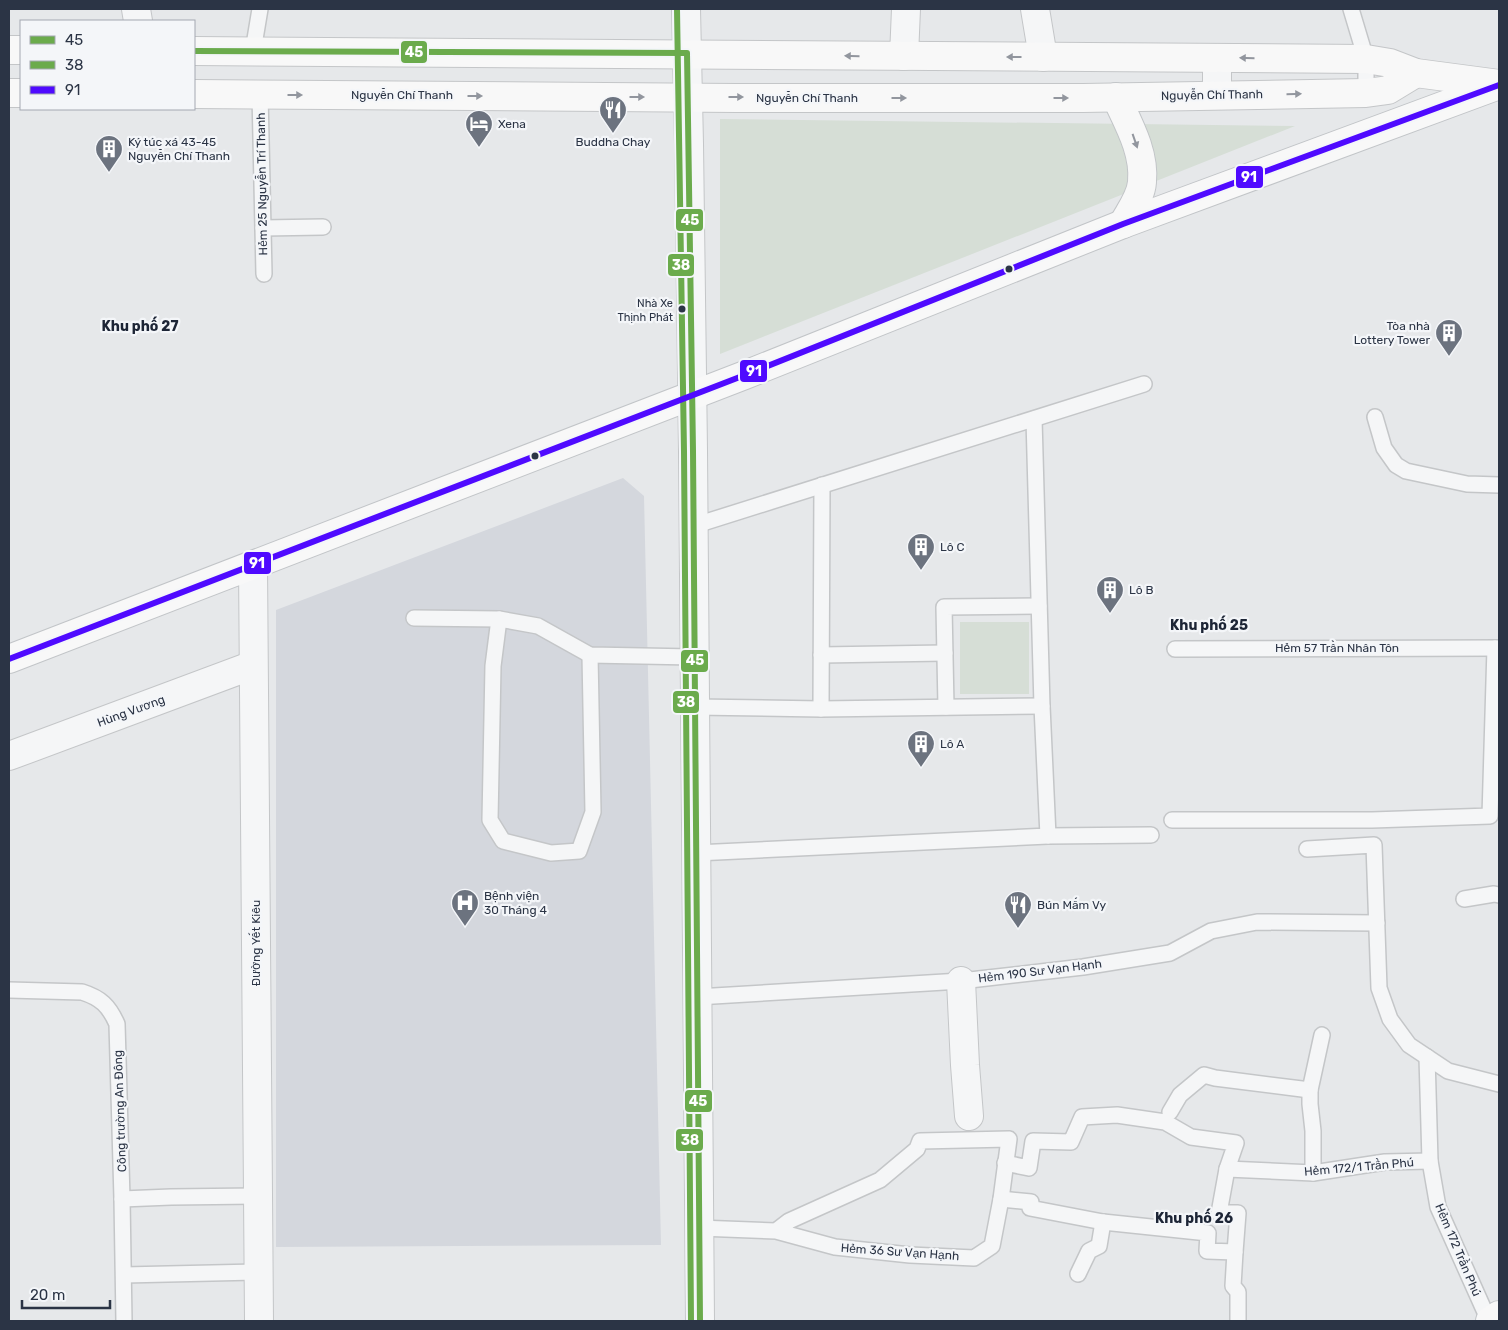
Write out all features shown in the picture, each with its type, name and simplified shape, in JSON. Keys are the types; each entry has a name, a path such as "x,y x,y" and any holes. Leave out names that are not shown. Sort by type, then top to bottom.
{"main road":[{"path":"195,51 687,53 1366,60 1390,63 1416,73 1499,84"},
{"name":"Nguyễn Chí Thanh","path":"195,94 1116,97 1366,93 1388,90 1416,73"},
{"path":"9,658 692,396 1123,224 1499,84"},
{"path":"1116,97 1141,157 1142,182 1136,201 1123,224"},
{"path":"1489,1321 1499,1315"}],"street":[{"path":"686,9 692,396 700,1321"},
{"path":"904,56 906,9"},
{"path":"1035,9 1043,57"},
{"path":"1217,58 1217,95"},
{"name":"Đường Yết Kiêu","path":"252,565 258,1321"},
{"name":"Hùng Vương","path":"9,756 253,665"},
{"path":"962,981 969,1116"}],"lane":[{"path":"253,51 260,9"},
{"path":"1351,9 1366,60 1366,93"},
{"name":"Hẻm 25 Nguyễn Trí Thanh","path":"260,94 264,274"},
{"path":"263,228 323,227"},
{"path":"693,526 1144,384"},
{"path":"1375,418 1384,448 1396,465 1406,471 1467,484 1499,485"},
{"path":"1034,419 1042,706 1048,836"},
{"path":"821,709 822,486"},
{"path":"946,707 944,607 1039,606"},
{"path":"414,618 499,619 538,626 590,655 694,657"},
{"path":"499,619 493,666 490,820 503,841 551,853 579,851 593,812 590,655"},
{"path":"1172,820 1372,820 1490,816 1497,648"},
{"name":"Hẻm 57 Trần Nhân Tôn","path":"1175,649 1497,648"},
{"path":"821,655 945,653"},
{"path":"694,707 821,709 1042,706"},
{"path":"696,853 1048,836 1151,836"},
{"path":"1307,849 1374,845 1379,988 1390,1019 1409,1045 1448,1071 1499,1084"},
{"path":"1464,899 1494,894 1499,895"},
{"name":"Hẻm 190 Sư Vạn Hạnh","path":"697,997 962,981 1083,967 1170,953 1211,931 1257,922 1377,923"},
{"name":"Công trường An Đông","path":"9,990 82,992 93,996 103,1003 112,1012 117,1024 124,1321"},
{"path":"1313,1173 1313,1130 1310,1090 1322,1035"},
{"name":"Hẻm 172 Trần Phú","path":"1427,1057 1430,1160 1438,1207 1489,1321"},
{"path":"1170,1112 1180,1095 1204,1075 1310,1090"},
{"path":"1005,1163 1030,1168 1033,1141 1071,1142 1082,1117 1117,1115 1165,1122 1191,1136 1236,1143 1227,1169 1219,1213 1238,1213 1233,1286 1238,1292 1238,1321"},
{"name":"Hẻm 36 Sư Vạn Hạnh","path":"699,1228 776,1231 835,1247 910,1255 974,1258 992,1246 1001,1199 1009,1139 920,1140 917,1150 880,1180 789,1221 776,1231"},
{"name":"Hẻm 172/1 Trần Phú","path":"1227,1169 1313,1173 1385,1162 1430,1160"},
{"path":"122,1199 258,1196"},
{"path":"1001,1199 1031,1202 1030,1208 1103,1222 1208,1233 1206,1251 1235,1252"},
{"path":"1078,1274 1088,1251 1099,1246 1103,1222"},
{"path":"124,1275 258,1272"}],"shaded area":[{"path":"720,119 1295,126 720,354"},
{"name":"Bệnh viện 30 Tháng 4","path":"623,478 644,496 661,1245 276,1247 276,610"},
{"path":"960,622 1029,622 1029,694 960,694"}],"transit line":[{"name":"38","path":"677,9 684,451 691,1321"},
{"name":"45","path":"195,51 687,53 693,451 700,1321"},
{"name":"91","path":"9,659 745,375 1123,224 1499,85"}],"place":[{"name":"Buddha Chay","path":"613,134"},
{"name":"Xena","path":"479,148"},
{"name":"Ký túc xá 43-45 Nguyễn Chí Thanh","path":"109,173"},
{"name":"Nhà Xe Thịnh Phát","path":"682,309"},
{"name":"Tòa nhà Lottery Tower","path":"1449,357"},
{"name":"Lô C","path":"921,571"},
{"name":"Lô B","path":"1110,614"},
{"name":"Lô A","path":"921,768"},
{"name":"Bệnh viện 30 Tháng 4","path":"465,927"},
{"name":"Bún Mắm Vy","path":"1018,929"}],"district":[{"name":"Khu phố 27","path":"140,326"},
{"name":"Khu phố 25","path":"1209,625"},
{"name":"Khu phố 26","path":"1194,1218"}]}
